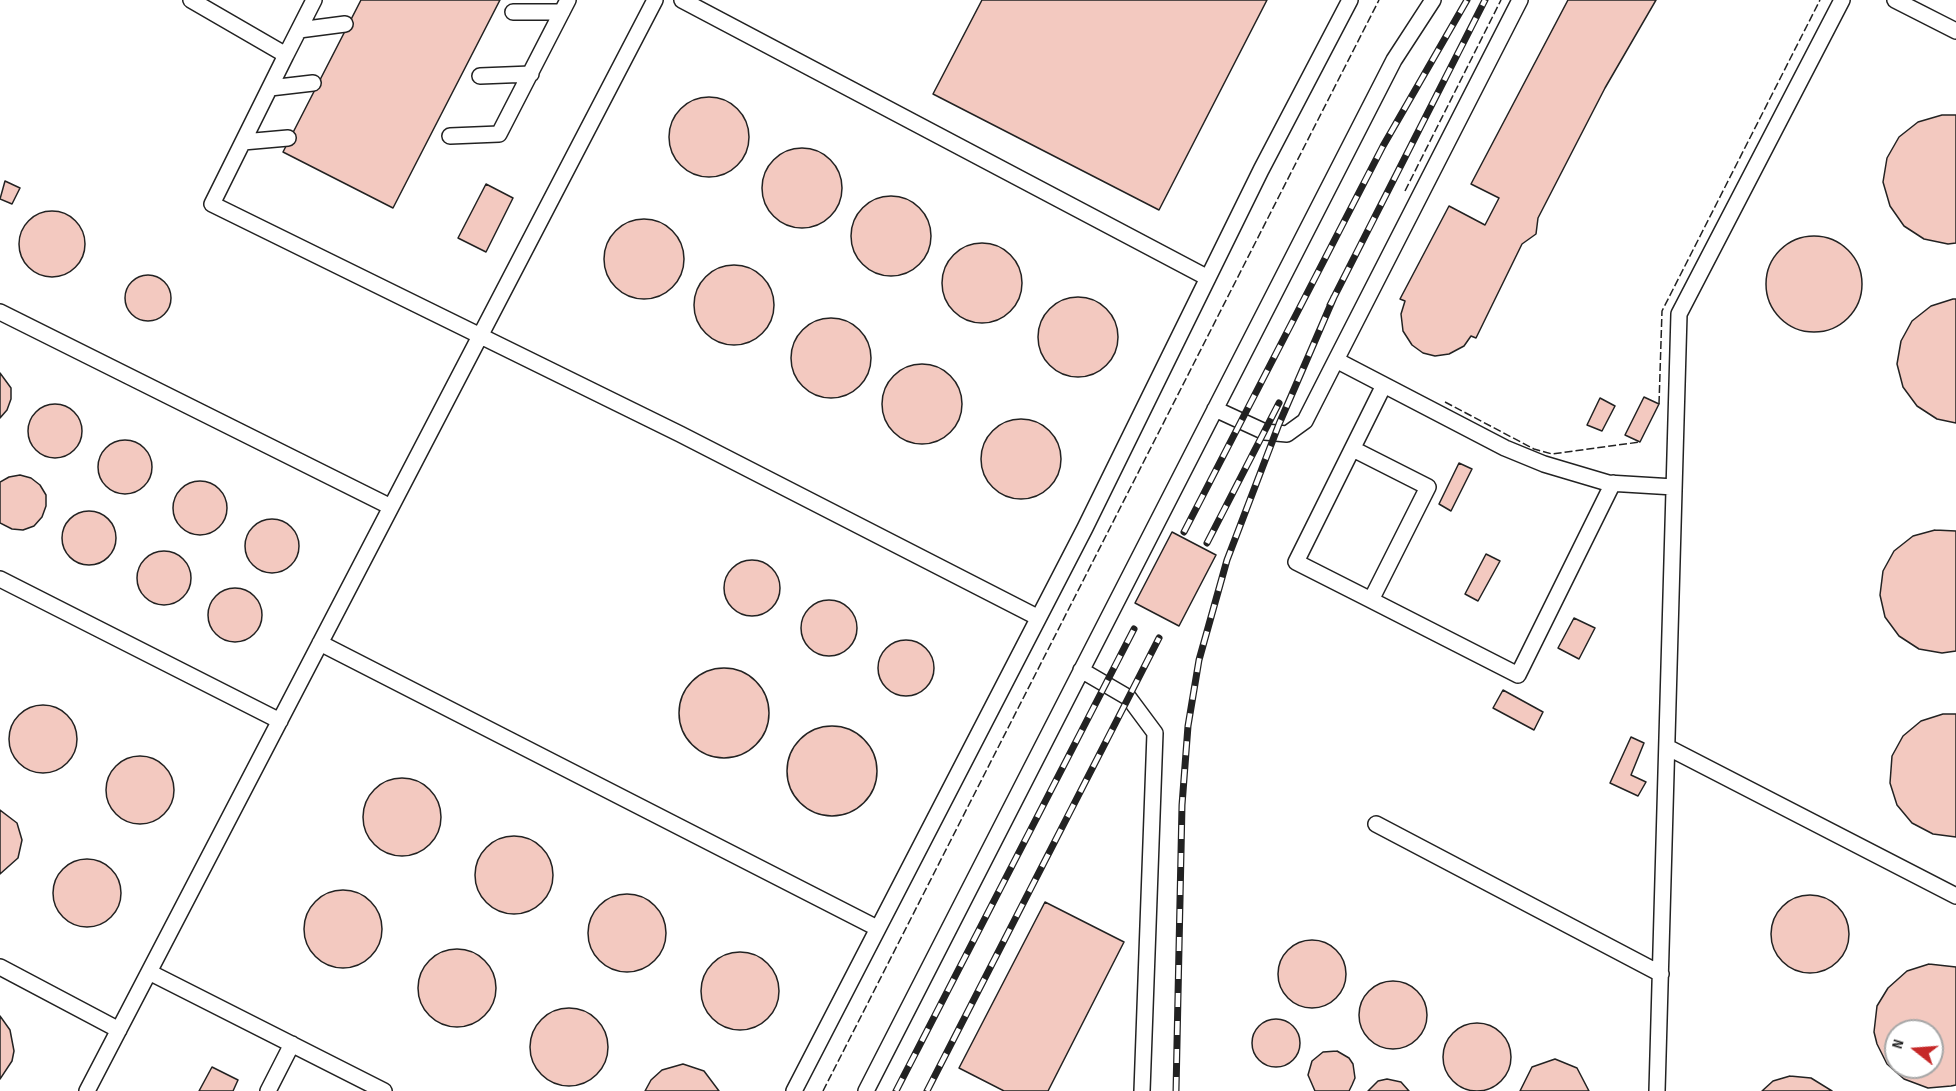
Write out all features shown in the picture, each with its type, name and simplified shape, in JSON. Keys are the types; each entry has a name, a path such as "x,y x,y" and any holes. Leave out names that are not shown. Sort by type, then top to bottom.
{"lane":[{"path":"190,0 286,55"},
{"path":"314,0 212,204 680,434 1036,617"},
{"path":"87,1091 655,0"},
{"path":"682,0 1208,278"},
{"path":"794,1091 1036,617 1084,528 1350,0"},
{"path":"866,1091 1394,60 1433,0"},
{"path":"1215,409 1264,432 1287,434 1305,421 1520,0"},
{"path":"1658,1091 1679,314 1842,0"},
{"path":"1895,0 1956,31"},
{"path":"513,12 565,6"},
{"path":"450,135 499,134 565,6"},
{"path":"299,30 345,24"},
{"path":"480,76 531,74"},
{"path":"270,88 314,83"},
{"path":"243,142 288,138"},
{"path":"0,312 390,507"},
{"path":"1336,360 1505,448 1573,475 1613,483 1674,487"},
{"path":"1384,386 1296,562 1518,675 1613,483"},
{"path":"1353,449 1428,487 1371,600"},
{"path":"0,579 280,721"},
{"path":"320,643 878,928"},
{"path":"1081,670 1129,698 1155,733 1142,1091"},
{"path":"1667,747 1956,896"},
{"path":"1376,824 1661,974"},
{"path":"0,967 119,1030"},
{"path":"149,972 384,1091"},
{"path":"268,1091 292,1044"}],"building":[{"path":"361,0 500,0 393,208 283,152"},
{"path":"982,0 1267,0 1159,210 933,94"},
{"path":"1568,0 1656,0 1605,88 1538,218 1536,234 1522,244 1476,338 1471,336 1464,346 1449,354 1435,356 1423,353 1412,345 1403,331 1401,314 1405,301 1400,299 1449,206 1485,225 1499,198 1471,184"},
{"path":"709,97 724,100 737,109 746,122 749,137 746,152 737,165 724,174 709,177 694,174 681,165 672,152 669,137 672,122 681,109 694,100"},
{"path":"1942,115 1956,115 1956,243 1948,244 1924,239 1904,226 1890,206 1883,182 1887,158 1899,137 1918,122"},
{"path":"802,148 817,151 830,160 839,173 842,188 839,203 830,216 817,225 802,228 787,225 774,216 765,203 762,188 765,173 774,160 787,151"},
{"path":"5,181 20,188 12,204 0,199"},
{"path":"486,184 513,198 486,252 458,238"},
{"path":"891,196 906,199 919,208 928,221 931,236 928,251 919,264 906,273 891,276 876,273 863,264 854,251 851,236 854,221 863,208 876,199"},
{"path":"52,211 65,214 75,221 82,231 85,244 82,257 75,267 65,274 52,277 39,274 29,267 22,257 19,244 22,231 29,221 39,214"},
{"path":"644,219 659,222 672,231 681,244 684,259 681,274 672,287 659,296 644,299 629,296 616,287 607,274 604,259 607,244 616,231 629,222"},
{"path":"1814,236 1832,240 1848,250 1858,266 1862,284 1858,302 1848,318 1832,328 1814,332 1796,328 1780,318 1770,302 1766,284 1770,266 1780,250 1796,240"},
{"path":"982,243 997,246 1010,255 1019,268 1022,283 1019,298 1010,311 997,320 982,323 967,320 954,311 945,298 942,283 945,268 954,255 967,246"},
{"path":"734,265 749,268 762,277 771,290 774,305 771,320 762,333 749,342 734,345 719,342 706,333 697,320 694,305 697,290 706,277 719,268"},
{"path":"148,275 157,276 165,281 170,289 170,307 165,315 157,320 148,321 139,320 131,315 126,307 125,298 126,289 131,281 139,276"},
{"path":"1078,297 1093,300 1106,309 1115,322 1118,337 1115,352 1106,365 1093,374 1078,377 1063,374 1050,365 1041,352 1038,337 1041,322 1050,309 1063,300"},
{"path":"1956,299 1956,423 1937,419 1917,406 1903,387 1897,364 1901,341 1912,321 1931,306"},
{"path":"831,318 846,321 859,330 868,343 871,358 868,373 859,386 846,395 831,398 816,395 803,386 794,373 791,358 794,343 803,330 816,321"},
{"path":"922,364 937,367 950,376 959,389 962,404 959,419 950,432 937,441 922,444 907,441 894,432 885,419 882,404 885,389 894,376 907,367"},
{"path":"0,373 11,388 11,399 7,410 0,418"},
{"path":"1644,397 1659,404 1640,442 1625,435"},
{"path":"1600,398 1615,406 1602,431 1587,425"},
{"path":"50,404 60,404 70,408 78,416 82,431 78,446 70,454 60,458 50,458 40,454 32,446 28,436 28,426 32,416 40,408"},
{"path":"1021,419 1036,422 1049,431 1058,444 1061,459 1058,474 1049,487 1036,496 1021,499 1006,496 993,487 984,474 981,459 984,444 993,431 1006,422"},
{"path":"120,440 130,440 140,444 148,452 152,467 148,482 140,490 130,494 120,494 110,490 102,482 98,472 98,462 102,452 110,444"},
{"path":"1459,463 1472,469 1451,511 1439,504"},
{"path":"20,475 31,478 40,485 46,495 46,506 42,517 34,526 23,530 12,529 0,523 0,482"},
{"path":"195,481 205,481 215,485 223,493 227,508 223,523 215,531 205,535 195,535 185,531 177,523 173,513 173,503 177,493 185,485"},
{"path":"84,511 94,511 104,515 112,523 116,538 112,553 104,561 94,565 84,565 74,561 66,553 62,543 62,533 66,523 74,515"},
{"path":"267,519 277,519 287,523 295,531 299,546 295,561 287,569 277,573 267,573 257,569 249,561 245,551 245,541 249,531 257,523"},
{"path":"1935,530 1956,531 1956,651 1942,653 1919,649 1899,636 1885,617 1880,595 1883,571 1894,551 1913,536"},
{"path":"1172,532 1216,555 1179,626 1135,603"},
{"path":"159,551 169,551 179,555 187,563 191,578 187,593 179,601 169,605 159,605 149,601 141,593 137,583 137,573 141,563 149,555"},
{"path":"1486,554 1500,561 1478,601 1465,594"},
{"path":"752,560 763,562 772,568 778,577 780,588 778,599 772,608 763,614 752,616 741,614 732,608 726,599 724,588 726,577 732,568 741,562"},
{"path":"230,588 240,588 250,592 258,600 262,615 258,630 250,638 240,642 230,642 220,638 212,630 208,620 208,610 212,600 220,592"},
{"path":"829,600 840,602 849,608 855,617 857,628 855,639 849,648 840,654 829,656 818,654 809,648 803,639 801,628 803,617 809,608 818,602"},
{"path":"1574,618 1595,628 1579,659 1558,648"},
{"path":"906,640 917,642 926,648 932,657 934,668 932,679 926,688 917,694 906,696 895,694 886,688 880,679 878,668 880,657 886,648 895,642"},
{"path":"724,668 741,671 756,681 766,696 769,713 766,730 756,745 741,755 724,758 707,755 692,745 682,730 679,713 682,696 692,681 707,671"},
{"path":"1503,690 1543,712 1534,730 1493,708"},
{"path":"36,705 50,705 62,710 72,720 77,739 72,758 62,768 50,773 36,773 24,768 14,758 9,746 9,732 14,720 24,710"},
{"path":"1943,714 1956,714 1956,837 1933,834 1912,823 1897,805 1890,783 1892,756 1903,736 1921,721"},
{"path":"832,726 849,729 864,739 874,754 877,771 874,788 864,803 849,813 832,816 815,813 800,803 790,788 787,771 790,754 800,739 815,729"},
{"path":"1631,737 1644,743 1631,775 1646,782 1638,796 1610,783"},
{"path":"133,756 147,756 159,761 169,771 174,790 169,809 159,819 147,824 133,824 121,819 111,809 106,797 106,783 111,771 121,761"},
{"path":"402,778 417,781 430,789 438,802 441,817 438,832 430,845 417,853 402,856 387,853 374,845 366,832 363,817 366,802 374,789 387,781"},
{"path":"0,810 17,823 22,840 18,858 0,874"},
{"path":"514,836 529,839 542,847 550,860 553,875 550,890 542,903 529,911 514,914 499,911 486,903 478,890 475,875 478,860 486,847 499,839"},
{"path":"80,859 94,859 106,864 116,874 121,893 116,912 106,922 94,927 80,927 68,922 58,912 53,900 53,886 58,874 68,864"},
{"path":"343,890 358,893 371,901 379,914 382,929 379,944 371,957 358,965 343,968 328,965 315,957 307,944 304,929 307,914 315,901 328,893"},
{"path":"627,894 642,897 655,905 663,918 666,933 663,948 655,961 642,969 627,972 612,969 599,961 591,948 588,933 591,918 599,905 612,897"},
{"path":"1802,895 1818,895 1832,901 1843,912 1849,926 1849,942 1843,956 1832,967 1818,973 1802,973 1788,967 1777,956 1771,942 1771,926 1777,912 1788,901"},
{"path":"1045,902 1124,942 1048,1091 1004,1091 959,1068"},
{"path":"1312,940 1325,943 1336,950 1343,961 1346,974 1343,987 1336,998 1325,1005 1312,1008 1299,1005 1288,998 1281,987 1278,974 1281,961 1288,950 1299,943"},
{"path":"457,949 472,952 485,960 493,973 496,988 493,1003 485,1016 472,1024 457,1027 442,1024 429,1016 421,1003 418,988 421,973 429,960 442,952"},
{"path":"740,952 755,955 768,963 776,976 779,991 776,1006 768,1019 755,1027 740,1030 725,1027 712,1019 704,1006 701,991 704,976 712,963 725,955"},
{"path":"1929,964 1956,967 1956,1085 1928,1088 1904,1079 1944,1079 1944,1019 1884,1019 1884,1058 1874,1032 1877,1006 1888,988 1907,971"},
{"path":"1393,981 1406,984 1417,991 1424,1002 1427,1015 1424,1028 1417,1039 1406,1046 1393,1049 1380,1046 1369,1039 1362,1028 1359,1015 1362,1002 1369,991 1380,984"},
{"path":"569,1008 584,1011 597,1019 605,1032 608,1047 605,1062 597,1075 584,1083 569,1086 554,1083 541,1075 533,1062 530,1047 533,1032 541,1019 554,1011"},
{"path":"0,1016 10,1030 14,1051 12,1061 0,1079"},
{"path":"1276,1019 1293,1026 1300,1043 1293,1060 1276,1067 1259,1060 1252,1043 1259,1026"},
{"path":"1477,1023 1490,1026 1501,1033 1508,1044 1511,1057 1508,1070 1501,1081 1490,1088 1477,1091 1464,1088 1453,1081 1446,1070 1443,1057 1446,1044 1453,1033 1464,1026"},
{"path":"1337,1051 1349,1058 1353,1064 1355,1078 1349,1091 1315,1091 1308,1075 1312,1061 1323,1052"},
{"path":"1555,1059 1577,1068 1589,1091 1520,1091 1532,1067"},
{"path":"683,1064 704,1071 719,1091 645,1091 651,1080 662,1070"},
{"path":"212,1067 238,1080 233,1091 199,1091"},
{"path":"1790,1076 1811,1078 1832,1091 1762,1091 1773,1081"},
{"path":"1387,1079 1401,1082 1409,1091 1368,1091 1378,1081"}],"railway":[{"path":"1184,532 1383,146 1467,0"},
{"path":"1330,305 1485,0"},
{"path":"1176,1091 1182,805 1188,726 1199,660 1227,560 1279,424 1334,297"},
{"path":"1207,543 1279,403"},
{"path":"896,1091 1134,629"},
{"path":"927,1091 1159,638"}],"fence":[{"path":"823,1091 1379,0"},
{"path":"1405,191 1501,0"},
{"path":"1659,404 1662,311 1820,0"},
{"path":"1445,402 1534,449 1552,454 1640,442"}]}
